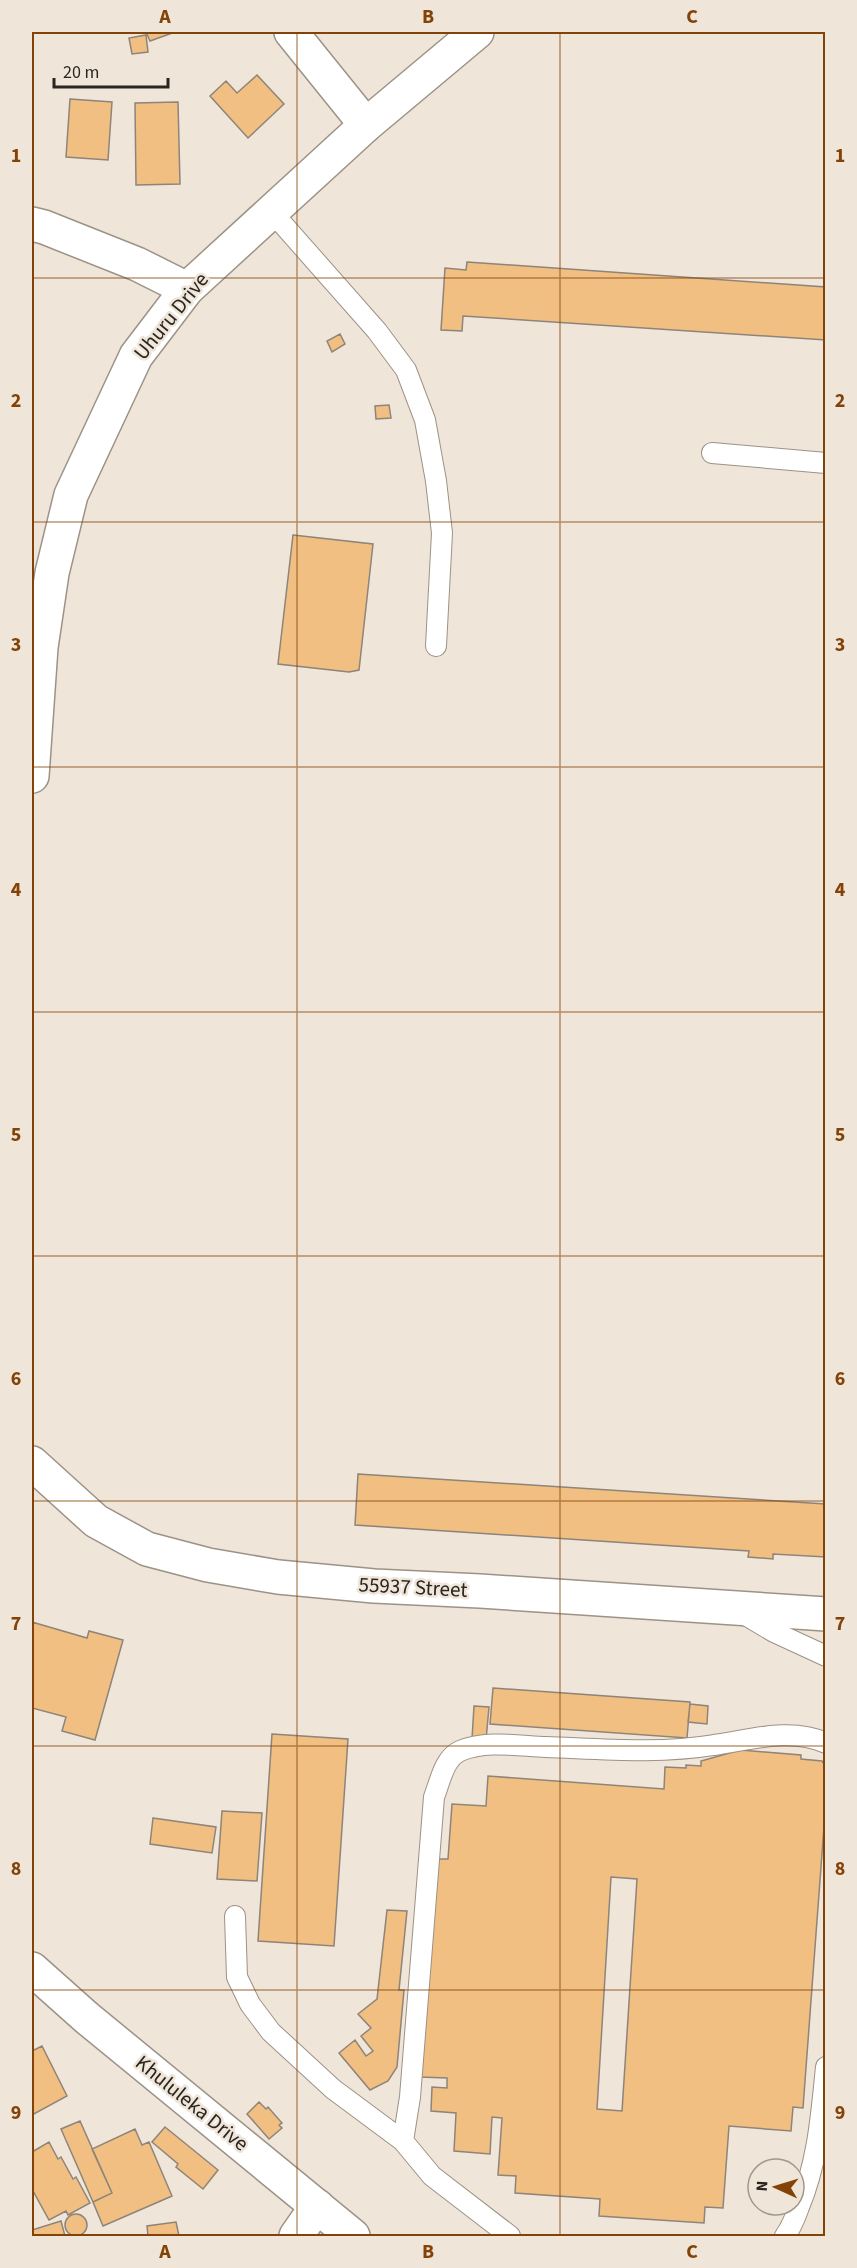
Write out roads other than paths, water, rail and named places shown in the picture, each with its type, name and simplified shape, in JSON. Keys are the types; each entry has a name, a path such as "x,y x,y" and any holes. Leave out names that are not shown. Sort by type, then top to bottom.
{"street":[{"path":"291,32 366,125"},
{"name":"Uhuru Drive","path":"32,776 42,637 52,573 71,495 136,356 187,290 248,231 272,212 366,125 477,32"},
{"path":"32,225 44,227 137,264 187,290"},
{"name":"55937 Street","path":"32,1463 96,1521 147,1549 208,1565 278,1577 374,1586 825,1614"},
{"name":"Khululeka Drive","path":"32,1969 87,2018 353,2236"},
{"path":"296,2236 317,2206"}],"lane":[{"path":"272,212 377,331 406,370 425,420 436,481 442,533 436,646"},
{"path":"712,453 825,463"},
{"path":"735,1608 774,1632 825,1656"},
{"path":"403,2141 411,2087 434,1797 445,1766 459,1752 489,1745 670,1751 714,1746 765,1736 812,1737 825,1743"},
{"path":"235,1916 237,1977 250,2004 271,2032 333,2089 403,2141 432,2176 510,2236"},
{"path":"785,2236 790,2230 803,2198 817,2154 825,2067"}]}
